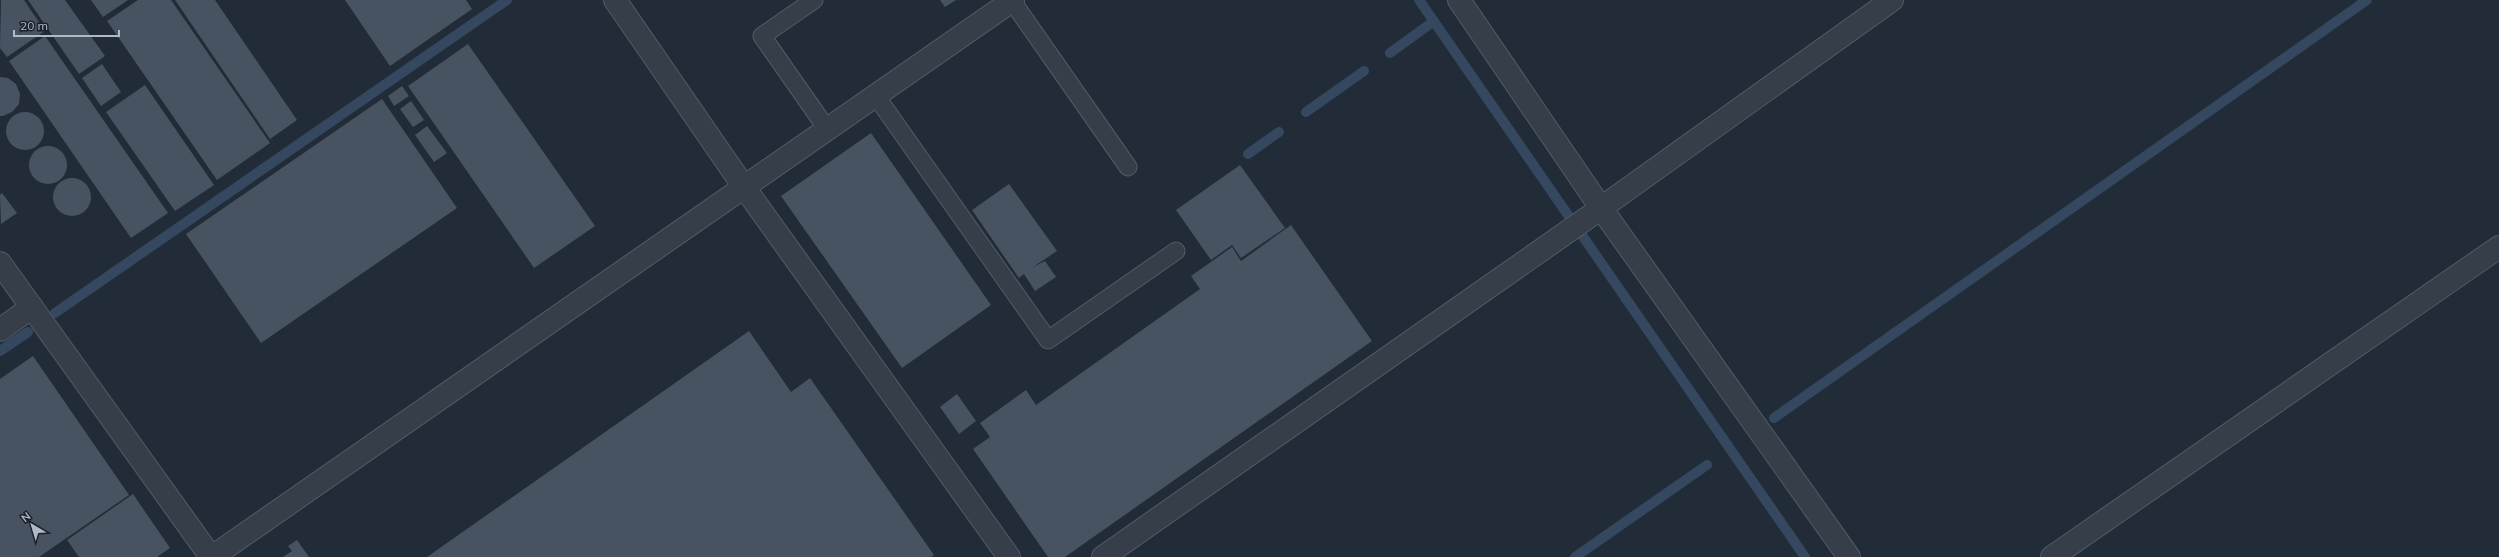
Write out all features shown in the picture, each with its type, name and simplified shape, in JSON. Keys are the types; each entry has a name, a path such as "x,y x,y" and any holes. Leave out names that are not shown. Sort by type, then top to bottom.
{"street":[{"path":"615,0 744,187 1009,557"},
{"path":"0,263 212,557 1012,0"},
{"path":"1459,0 1595,212 1849,557"},
{"path":"1103,557 1595,212 1892,0"},
{"path":"2052,557 2499,247"},
{"path":"0,330 32,307"}],"lane":[{"path":"814,0 762,36 827,130"},
{"path":"1012,0 1128,167"},
{"path":"876,96 1048,340 1176,251"}],"building":[{"path":"1,0 24,0 45,31 7,57 0,48"},
{"path":"28,0 65,0 105,56 79,74"},
{"path":"91,0 128,0 103,17"},
{"path":"138,0 171,0 270,143 217,180 107,21"},
{"path":"175,0 215,0 297,120 270,139"},
{"path":"345,0 466,0 472,9 390,66"},
{"path":"940,0 956,0 945,7"},
{"path":"45,36 168,213 131,238 9,61"},
{"path":"468,44 595,226 534,268 408,86"},
{"path":"102,64 121,92 101,106 82,78"},
{"path":"0,77 8,78 16,84 20,94 19,104 12,112 3,116 0,116"},
{"path":"145,85 214,185 175,211 106,112"},
{"path":"402,86 409,96 394,106 388,96"},
{"path":"382,99 457,208 261,343 186,234"},
{"path":"411,101 424,120 413,127 400,109"},
{"path":"21,112 29,112 39,117 43,124 43,138 39,145 29,150 21,150 11,145 9,142 6,135 6,127 11,117 14,115"},
{"path":"427,126 447,153 434,162 415,135"},
{"path":"871,133 991,305 902,368 781,196"},
{"path":"44,146 52,146 62,151 66,158 66,172 62,179 52,184 44,184 34,179 32,176 29,169 29,161 34,151 37,149"},
{"path":"1240,165 1285,228 1241,258 1232,245 1211,260 1176,210"},
{"path":"68,178 76,178 86,183 90,190 90,204 86,211 76,216 68,216 58,211 56,208 53,201 53,193 58,183 61,181"},
{"path":"1009,184 1057,251 1033,267 1045,261 1056,277 1035,291 1024,274 1019,278 972,210"},
{"path":"2,193 17,213 1,224 0,195"},
{"path":"1291,225 1372,341 1065,557 1048,557 973,449 990,437 980,423 1026,390 1036,405 1200,289 1191,276 1232,247 1241,261"},
{"path":"749,331 791,392 810,378 934,555 931,557 427,557"},
{"path":"33,356 129,495 39,557 0,557 0,379"},
{"path":"957,394 976,421 959,434 940,407"},
{"path":"133,494 170,548 157,557 79,557 67,540"},
{"path":"297,540 309,557 283,557 292,551 288,546"}],"waterway":[{"path":"55,313 507,0"},
{"path":"1419,0 1805,557"},
{"path":"1774,418 2367,0"},
{"path":"1390,53 1434,21"},
{"path":"1306,112 1364,71"},
{"path":"1248,154 1279,132"},
{"path":"0,351 28,332"},
{"path":"1575,557 1707,465"}]}
